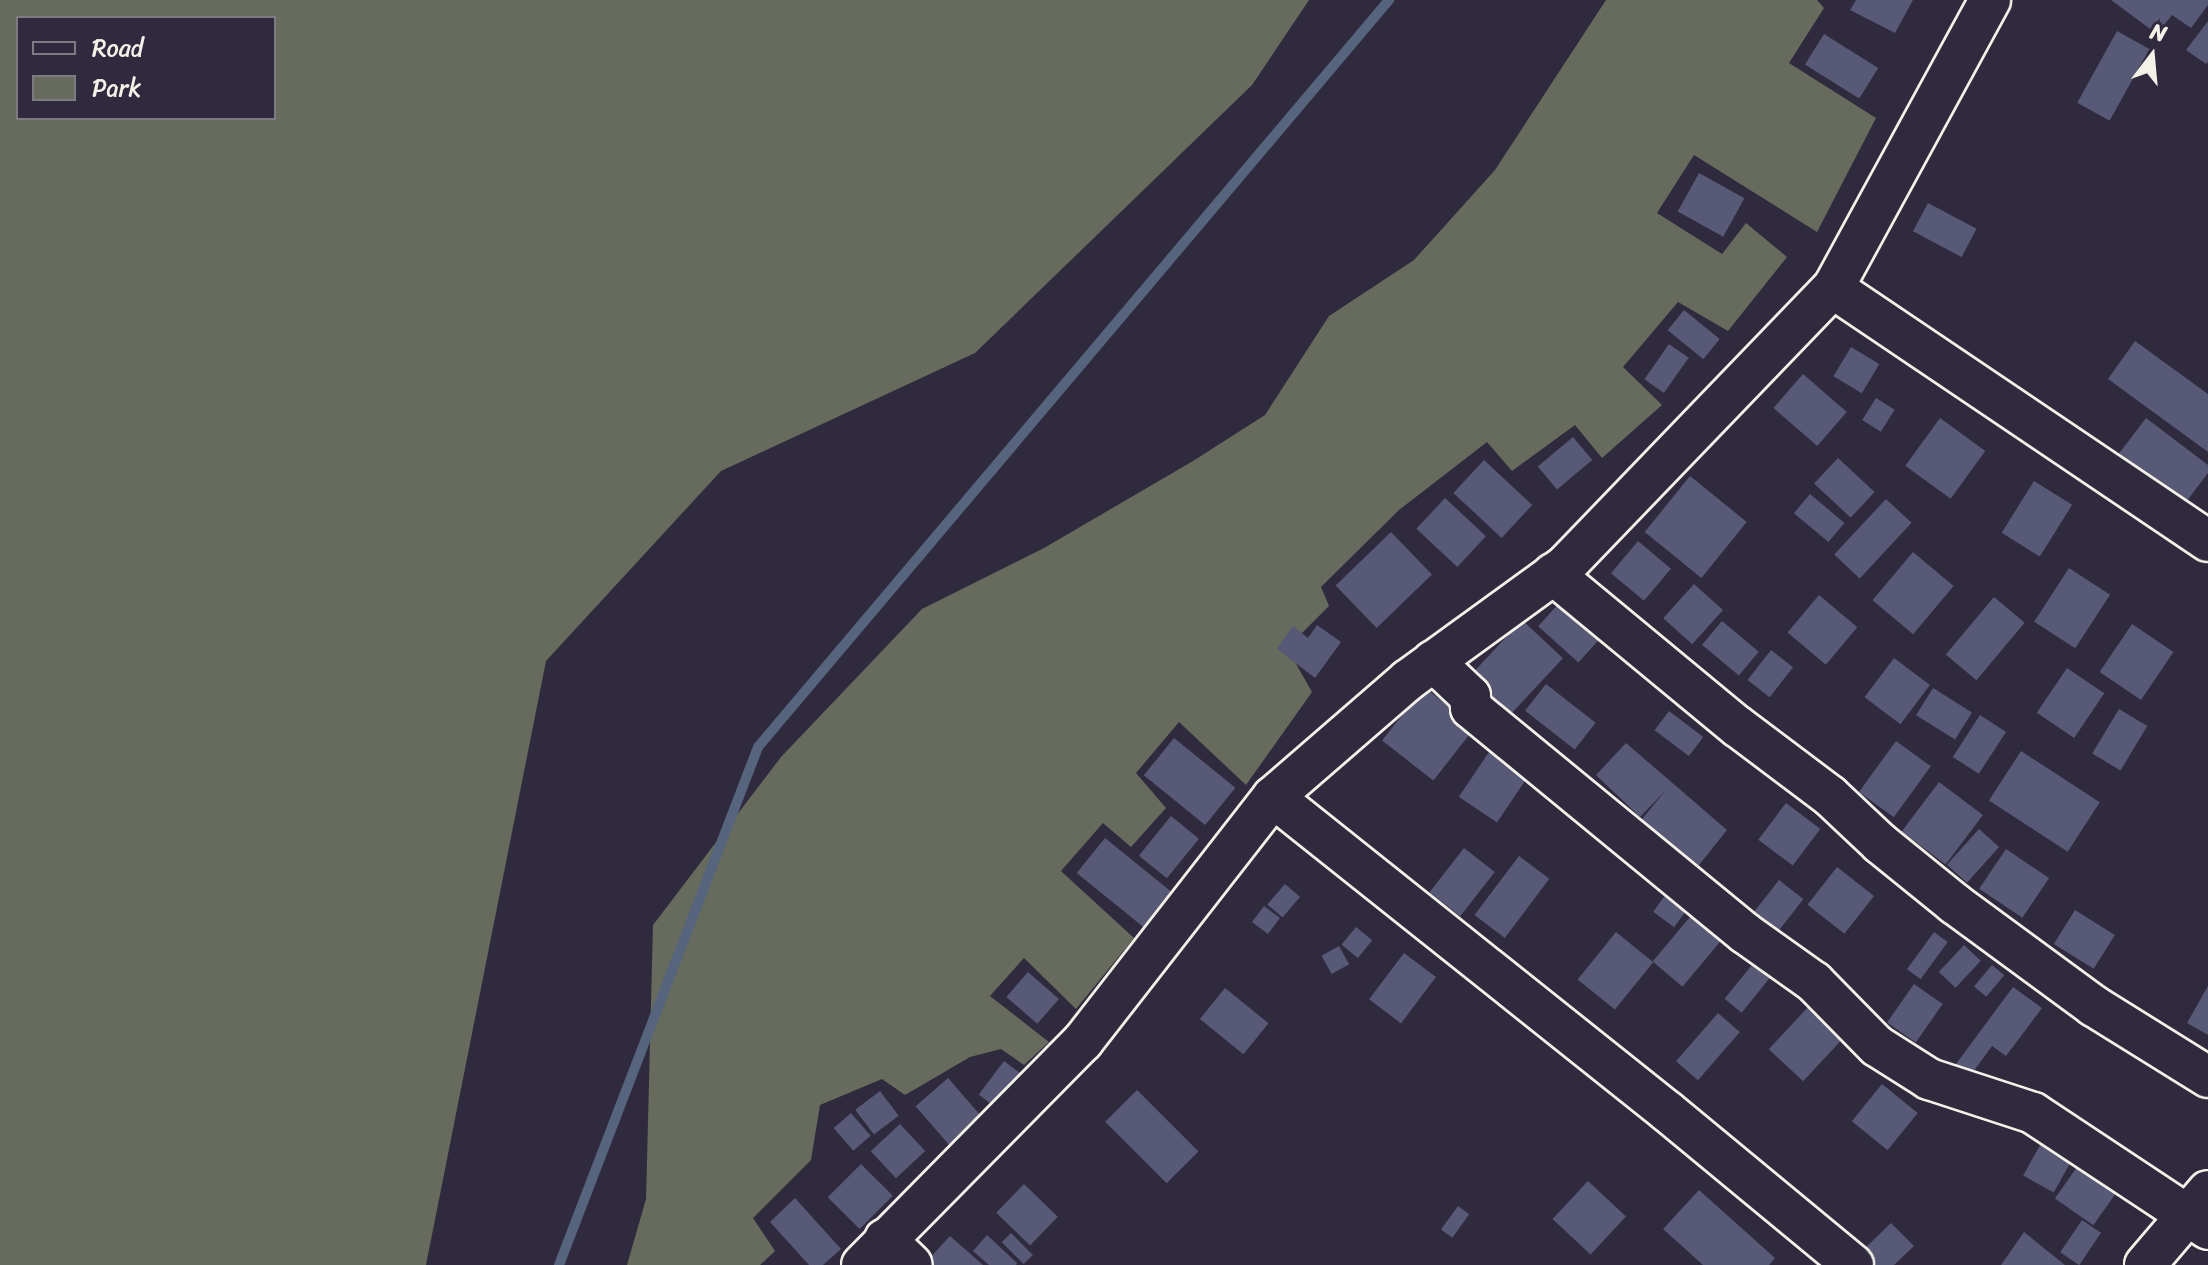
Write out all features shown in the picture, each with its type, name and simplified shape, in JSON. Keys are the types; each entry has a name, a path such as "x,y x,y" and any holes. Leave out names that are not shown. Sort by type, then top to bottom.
{"street":[{"path":"887,1256 1083,1041 1273,797 1433,661 1566,565 1833,288 1990,0"},
{"path":"1833,288 2208,541"},
{"path":"1553,574 1737,726 1830,796 1881,844 1955,904 2094,1006 2208,1077"},
{"path":"1433,661 1470,696 1471,708 1745,933 1814,982 1877,1046 1929,1079 2033,1113 2201,1212 2145,1265"},
{"path":"1273,797 1668,1112 1853,1265"}],"green space":[{"path":"0,0 1309,0 1252,85 975,353 721,471 546,661 426,1265 0,1265"},
{"path":"1606,0 1817,0 1824,8 1789,63 1876,118 1817,232 1694,155 1657,213 1722,254 1746,223 1787,257 1728,331 1678,302 1623,367 1662,405 1602,458 1575,425 1512,471 1487,442 1399,510 1321,587 1329,606 1287,648 1312,692 1246,785 1179,722 1136,773 1166,808 1131,847 1103,823 1061,871 1134,938 1076,1009 1024,958 990,996 1049,1042 1024,1065 1001,1049 970,1057 905,1095 882,1079 820,1105 811,1160 753,1218 775,1251 760,1265 627,1265 646,1199 653,925 781,757 922,609 1044,548 1265,415 1329,316 1414,260 1495,170"}],"building":[{"path":"1856,0 1913,0 1895,33 1850,10"},
{"path":"2111,0 2208,0 2208,5 2191,28 2172,15 2157,34"},
{"path":"2208,21 2208,62 2206,64 2186,50"},
{"path":"2117,31 2149,49 2110,121 2077,103"},
{"path":"1824,34 1878,68 1859,98 1805,65"},
{"path":"1699,173 1744,198 1723,237 1678,211"},
{"path":"1928,203 1977,229 1962,257 1913,231"},
{"path":"1684,310 1720,339 1703,359 1668,330"},
{"path":"2135,341 2208,394 2208,452 2108,379"},
{"path":"1669,344 1689,358 1664,393 1644,379"},
{"path":"1851,347 1879,364 1862,393 1833,376"},
{"path":"1803,374 1847,412 1817,446 1773,408"},
{"path":"1876,398 1895,410 1881,432 1862,420"},
{"path":"1940,418 1985,451 1951,499 1905,466"},
{"path":"2146,418 2208,465 2208,473 2180,510 2114,460"},
{"path":"1573,437 1592,460 1557,490 1538,467"},
{"path":"1838,458 1875,492 1851,518 1814,484"},
{"path":"1484,460 1532,505 1502,538 1453,493"},
{"path":"1690,476 1747,522 1701,578 1645,532"},
{"path":"2034,481 2072,505 2040,557 2002,533"},
{"path":"1810,494 1844,523 1828,542 1794,513"},
{"path":"1445,498 1486,536 1457,567 1416,529"},
{"path":"1886,499 1912,523 1860,578 1834,555"},
{"path":"1391,532 1432,574 1377,628 1336,585"},
{"path":"1638,541 1671,569 1644,601 1611,573"},
{"path":"1913,552 1954,586 1913,634 1873,600"},
{"path":"2069,568 2110,595 2075,648 2034,622"},
{"path":"1694,584 1723,610 1692,644 1663,618"},
{"path":"1819,595 1857,627 1826,665 1788,633"},
{"path":"1994,597 2025,623 1976,680 1946,654"},
{"path":"1561,601 1601,637 1578,662 1538,626"},
{"path":"1522,620 1563,658 1504,721 1463,683"},
{"path":"1722,621 1759,652 1739,676 1702,645"},
{"path":"2132,624 2173,652 2141,700 2100,672"},
{"path":"1317,625 1341,642 1315,678 1277,649 1293,626 1308,638"},
{"path":"1771,650 1793,667 1770,697 1748,680"},
{"path":"1894,658 1930,685 1900,724 1865,697"},
{"path":"2067,668 2104,693 2074,738 2037,713"},
{"path":"1546,684 1596,723 1575,750 1525,711"},
{"path":"1424,687 1475,727 1433,781 1382,741"},
{"path":"1933,688 1972,712 1955,740 1916,715"},
{"path":"2119,709 2147,726 2121,771 2092,754"},
{"path":"1669,711 1703,737 1689,756 1655,730"},
{"path":"1980,715 2006,732 1979,774 1953,757"},
{"path":"1174,738 1235,788 1205,825 1144,775"},
{"path":"1896,741 1931,766 1894,817 1859,792"},
{"path":"1626,743 1727,830 1691,875 1634,829 1665,791 1640,817 1596,775"},
{"path":"2021,751 2100,802 2068,852 1989,800"},
{"path":"1489,752 1527,778 1497,822 1459,797"},
{"path":"1939,782 1983,815 1946,865 1902,832"},
{"path":"1786,803 1820,829 1793,866 1758,840"},
{"path":"1171,816 1199,839 1167,878 1139,856"},
{"path":"1979,829 1999,847 1967,883 1947,865"},
{"path":"1105,838 1173,893 1144,928 1077,873"},
{"path":"1464,848 1495,872 1460,916 1430,892"},
{"path":"2006,849 2049,878 2022,918 1979,889"},
{"path":"1519,856 1549,879 1505,938 1474,915"},
{"path":"1837,867 1874,896 1844,934 1807,905"},
{"path":"1779,880 1803,899 1770,942 1745,923"},
{"path":"1285,884 1300,897 1282,917 1267,904"},
{"path":"1669,890 1690,905 1674,927 1653,912"},
{"path":"1264,906 1280,918 1268,934 1252,922"},
{"path":"2075,910 2115,935 2094,969 2054,944"},
{"path":"1695,911 1725,936 1682,987 1653,962"},
{"path":"1356,927 1372,940 1358,958 1342,945"},
{"path":"1616,932 1653,962 1615,1010 1578,979"},
{"path":"1934,932 1948,942 1921,979 1907,969"},
{"path":"1964,945 1981,961 1956,988 1939,972"},
{"path":"1339,946 1349,964 1332,974 1322,956"},
{"path":"1404,953 1436,977 1401,1023 1369,999"},
{"path":"1756,960 1773,974 1742,1013 1725,999"},
{"path":"1992,965 2004,975 1986,997 1974,986"},
{"path":"1028,972 1059,999 1037,1024 1006,997"},
{"path":"1914,984 1943,1004 1916,1043 1887,1023"},
{"path":"2208,986 2208,1035 2187,1023"},
{"path":"2013,987 2042,1008 2006,1056 1992,1046 1968,1079 1953,1068"},
{"path":"1225,988 1269,1023 1243,1054 1200,1019"},
{"path":"1809,1006 1843,1038 1803,1081 1769,1049"},
{"path":"1718,1013 1740,1032 1698,1080 1676,1061"},
{"path":"1004,1061 1021,1074 995,1107 979,1095"},
{"path":"948,1078 984,1120 952,1148 916,1106"},
{"path":"1882,1084 1918,1113 1888,1150 1852,1121"},
{"path":"1137,1090 1199,1152 1167,1183 1105,1122"},
{"path":"880,1091 899,1116 874,1134 855,1110"},
{"path":"851,1113 871,1136 853,1151 834,1128"},
{"path":"900,1124 925,1151 896,1178 871,1151"},
{"path":"2044,1138 2075,1155 2054,1193 2023,1176"},
{"path":"861,1164 893,1196 860,1229 828,1197"},
{"path":"2079,1164 2118,1191 2093,1225 2055,1198"},
{"path":"1588,1181 1626,1216 1591,1254 1553,1219"},
{"path":"1024,1184 1058,1217 1030,1245 996,1213"},
{"path":"1699,1190 1775,1258 1769,1265 1703,1265 1663,1229"},
{"path":"795,1198 841,1249 823,1265 809,1265 770,1222"},
{"path":"1458,1206 1469,1214 1452,1238 1441,1229"},
{"path":"2082,1220 2101,1233 2079,1265 2060,1252"},
{"path":"1891,1223 1914,1246 1894,1265 1872,1265 1860,1253"},
{"path":"2024,1232 2065,1265 2001,1265"},
{"path":"1011,1233 1033,1255 1024,1264 1002,1242"},
{"path":"987,1235 1016,1265 989,1265 973,1251"},
{"path":"950,1236 983,1265 932,1265 927,1261"}],"waterway":[{"path":"559,1265 758,747 1389,0"}]}
